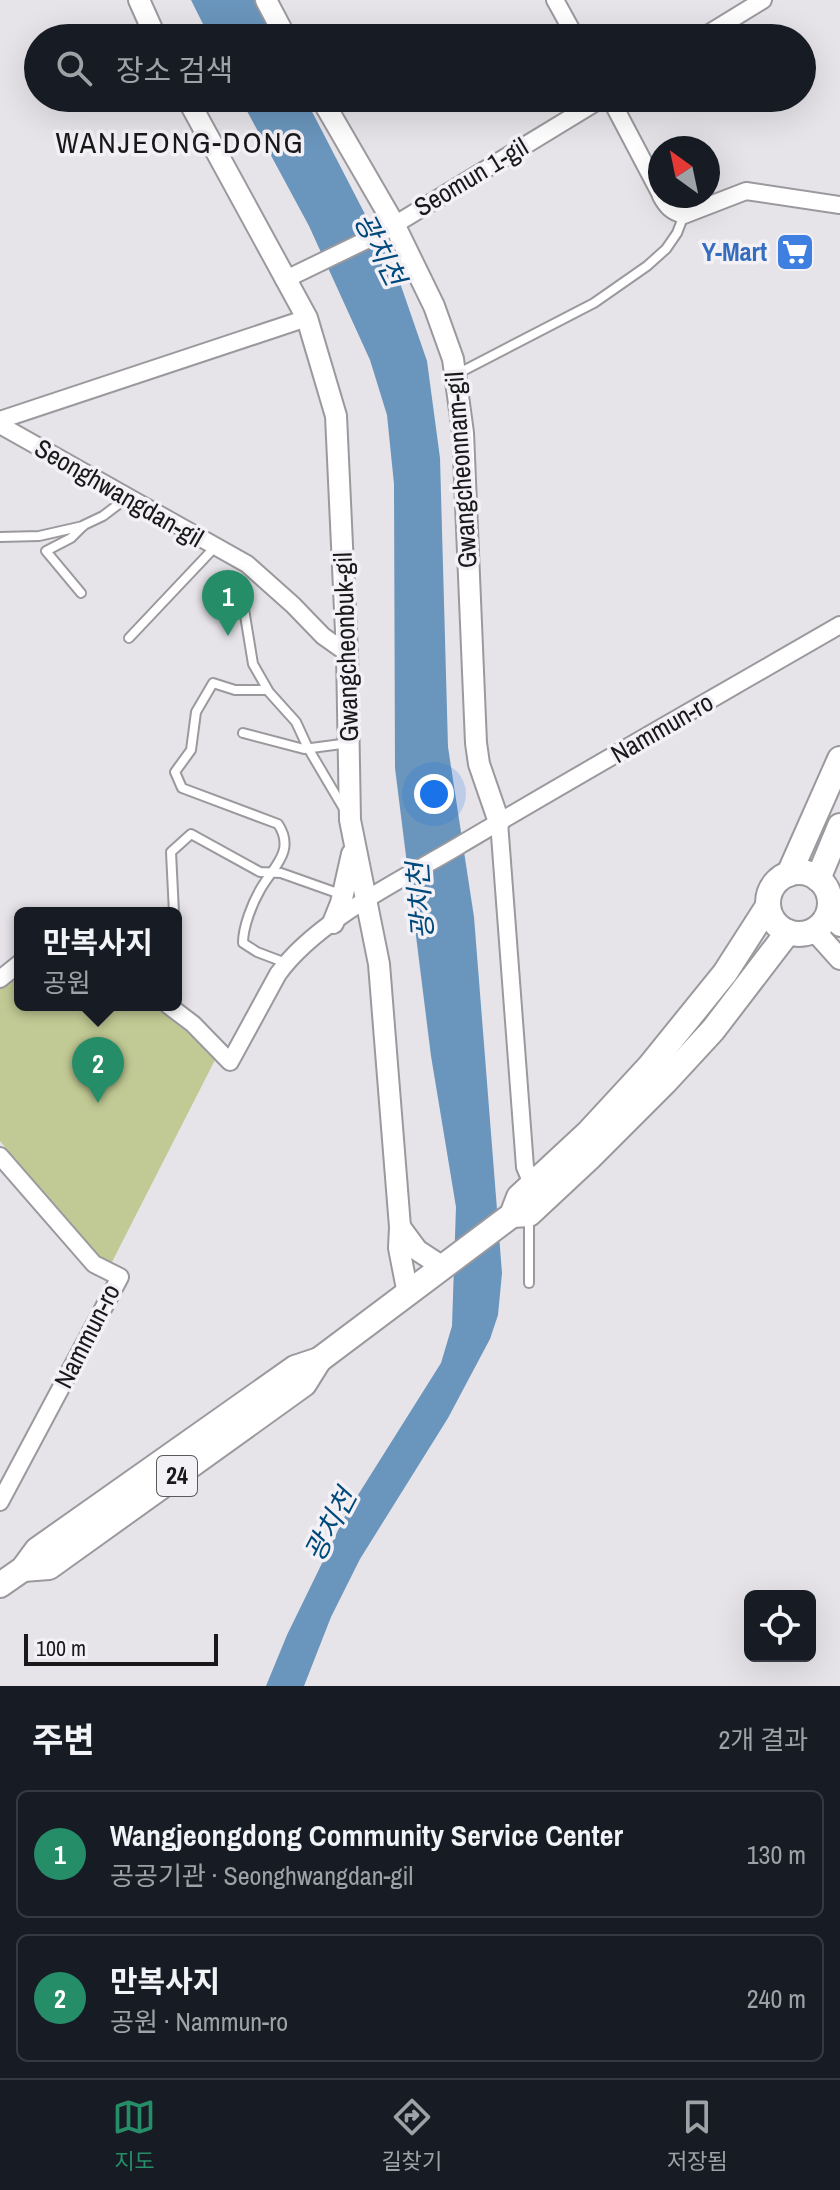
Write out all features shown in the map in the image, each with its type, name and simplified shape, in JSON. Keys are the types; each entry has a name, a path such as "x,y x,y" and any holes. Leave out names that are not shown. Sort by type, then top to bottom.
{"main road":[{"path":"789,874 840,759"},
{"path":"818,879 840,826"},
{"path":"446,1265 520,1214 589,1158 657,1074 768,906 773,886 789,874 799,872 818,879 829,896 827,923 804,934 788,932 776,925 768,906"},
{"path":"520,1214 519,1197 589,1132 713,1030 788,932"},
{"name":"24","path":"1,1584 23,1569 49,1567 304,1384 319,1360 446,1265"}],"street":[{"path":"139,0 150,24"},
{"path":"266,0 279,24"},
{"path":"555,0 568,24"},
{"path":"724,24 763,0"},
{"name":"Gwangcheonbuk-gil","path":"194,112 307,318 336,416 347,653 350,820 379,964 400,1227 399,1248 408,1294"},
{"name":"Gwangcheonnam-gil","path":"328,112 446,333 456,374 463,433 476,743 491,827"},
{"name":"Seomun 1-gil","path":"284,280 388,228 580,112"},
{"path":"617,112 648,170"},
{"path":"669,208 684,215 746,191 840,205"},
{"path":"0,422 307,318"},
{"name":"Seonghwangdan-gil","path":"0,422 247,564 323,636 347,653"},
{"name":"Nammun-ro","path":"367,901 837,628"},
{"path":"491,827 525,1167 533,1186"},
{"path":"333,923 354,846"},
{"path":"176,1011 230,1062 286,963 315,935 367,901"},
{"path":"827,923 840,959"},
{"name":"Nammun-ro","path":"0,1156 94,1264 120,1277 0,1502"},
{"path":"400,1227 417,1250 446,1265"}],"lane":[{"path":"456,374 594,303 666,249 684,215"},
{"path":"0,537 39,536 84,525 103,516 128,496"},
{"path":"81,593 46,551 71,538 84,525"},
{"path":"129,638 215,547"},
{"path":"243,603 253,664 267,690 296,722 350,820"},
{"path":"267,690 235,690 213,683 196,712 191,750 175,772 182,788 278,824 283,832 286,847 280,863 260,890 243,933 243,943 286,963"},
{"path":"243,733 308,748 350,743"},
{"path":"174,907 171,852 191,834 260,872 281,873 343,895"},
{"path":"520,1214 529,1283"}],"green space":[{"path":"14,973 14,1011 161,1011 217,1056 112,1262 93,1255 0,1141 0,984"}],"water":[{"path":"191,0 254,0 266,24 203,24"},
{"name":"광치천","path":"248,112 312,112 399,280 427,361 440,458 448,747 474,917 502,1273 498,1315 490,1339 448,1418 360,1559 331,1617 304,1686 266,1686 287,1635 346,1514 441,1363 452,1326 456,1207 431,1056 395,768 394,484 387,415 370,360 309,226"}],"place":[{"name":"Y-Mart","path":"795,252"},
{"name":"Wangjeongdong Community Service Center","path":"228,636"},
{"name":"만복사지","path":"98,1103"}],"district":[{"name":"WANJEONG-DONG","path":"180,143"}]}
